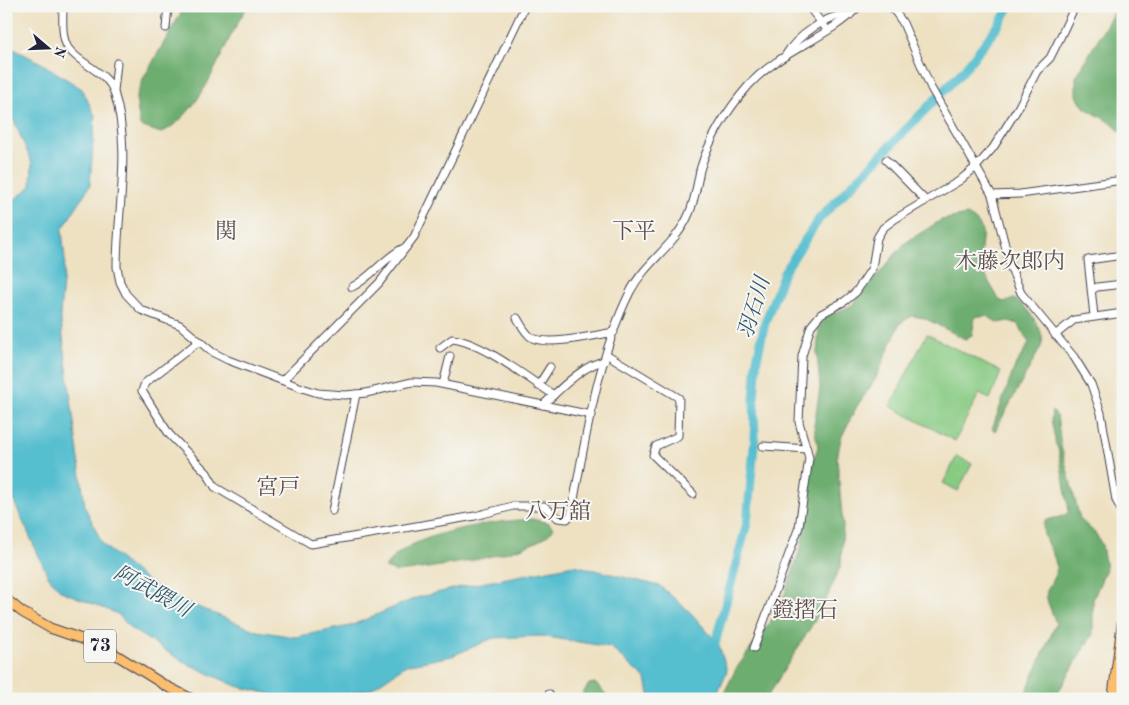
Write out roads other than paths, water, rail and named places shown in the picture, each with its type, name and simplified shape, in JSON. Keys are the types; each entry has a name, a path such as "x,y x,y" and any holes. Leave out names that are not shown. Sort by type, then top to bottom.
{"highway":[{"path":"1113,699 1123,621"},
{"path":"1122,699 1123,685"}],"main road":[{"name":"73","path":"6,599 22,612 50,628 102,646 166,686 192,699"}],"street":[{"path":"63,6 65,38 68,48 108,82 114,91"},
{"path":"166,28 168,6"},
{"path":"283,380 391,268 407,247 424,218 525,6"},
{"path":"808,6 823,23 828,32"},
{"path":"198,342 145,383 142,390 144,394 169,434 207,473 214,487 311,544 475,516 513,506 544,506 558,518 567,518 570,514 606,358 614,332 636,281 679,233 689,214 701,169 716,132 751,84 785,57 828,32 859,6"},
{"path":"891,6 903,23 932,90 992,195 1017,287 1074,357 1087,376 1098,399 1116,500 1123,513"},
{"path":"754,648 800,527 809,458 799,417 802,356 808,331 821,314 846,302 856,292 872,268 876,238 883,228 895,218 959,181 977,166 1004,133 1037,71 1050,58 1075,6"},
{"path":"785,57 795,43 823,23 840,14 850,15"},
{"path":"117,62 114,91 123,137 117,267 120,282 126,294 141,310 180,325 212,352 318,393 356,394 412,382 444,384 592,416"},
{"path":"886,160 926,201"},
{"path":"992,195 1020,194 1123,180"},
{"path":"352,287 395,252 407,247"},
{"path":"1094,316 1088,260 1123,254"},
{"path":"1092,290 1097,287 1123,284"},
{"path":"1055,335 1074,320 1123,313"},
{"path":"517,318 528,334 536,340 573,340 614,332"},
{"path":"440,348 452,339 459,340 489,353 554,395"},
{"path":"444,384 450,356"},
{"path":"543,405 596,362 606,358"},
{"path":"606,358 679,398 678,436 656,446 653,454 693,494"},
{"path":"538,386 550,368"},
{"path":"332,511 356,394"},
{"path":"763,446 807,450"}],"water":[{"name":"阿武隈川","path":"6,45 41,63 82,89 95,116 90,185 62,230 65,261 60,314 85,507 103,545 146,580 173,597 257,631 295,637 350,626 416,598 461,587 574,565 660,586 691,613 719,645 727,671 715,699 650,699 646,679 610,647 541,636 493,638 452,656 406,665 371,689 316,699 275,695 236,686 184,662 131,629 118,614 61,591 48,576 15,504 9,478 11,395 7,206 31,186 32,163 14,121 6,113"}],"waterway":[{"name":"羽石川","path":"713,651 747,523 755,436 754,399 757,359 765,323 784,272 819,219 963,71 998,26 1010,6"}],"district":[{"name":"関","path":"226,232"},
{"name":"下平","path":"634,232"},
{"name":"木藤次郎内","path":"1010,262"},
{"name":"宮戸","path":"278,488"},
{"name":"八万舘","path":"558,512"},
{"name":"鐙摺石","path":"805,611"}]}
